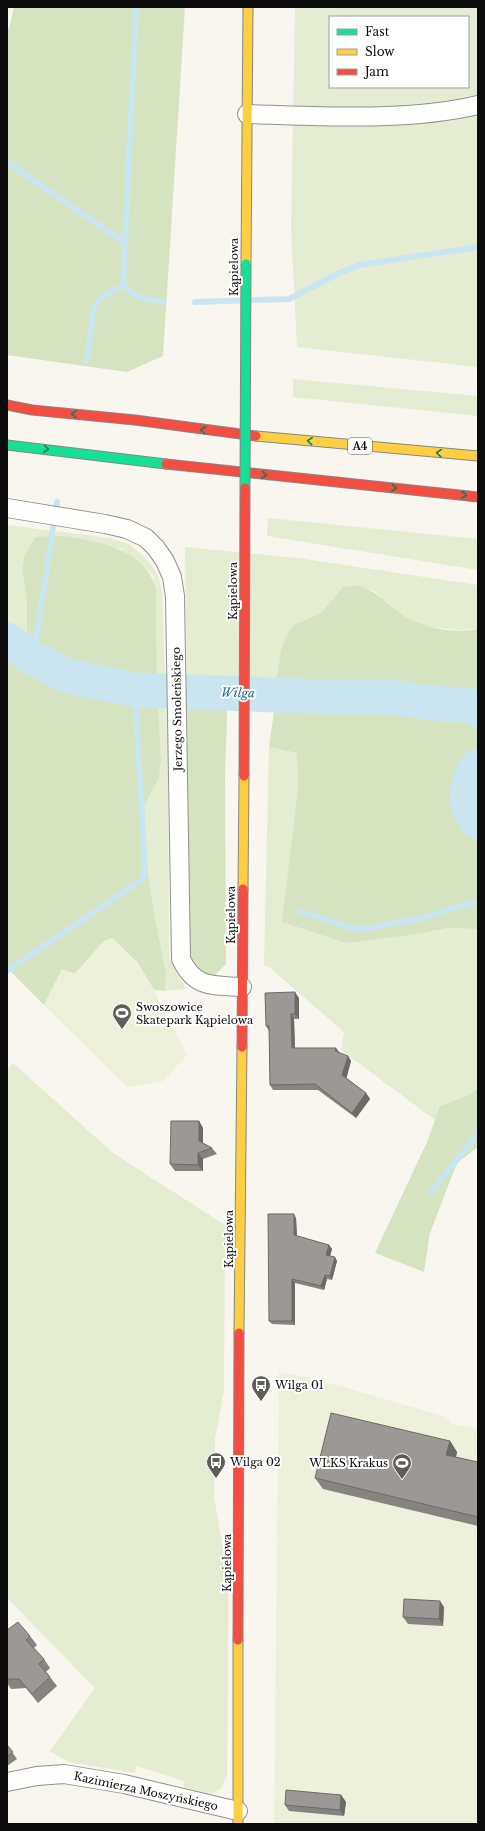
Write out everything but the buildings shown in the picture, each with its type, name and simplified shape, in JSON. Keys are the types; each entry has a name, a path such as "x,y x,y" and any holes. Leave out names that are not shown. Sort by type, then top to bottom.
{"main road":[{"name":"Kąpielowa","path":"238,1817 239,1372 248,7"},
{"name":"A4","path":"7,405 32,410 135,420 242,435 478,456"},
{"path":"7,445 211,470 478,497"}],"street":[{"path":"247,114 370,116 417,114 457,110 478,105"},
{"name":"Jerzego Smoleńskiego","path":"7,508 127,529 146,538 156,548 165,561 172,577 175,596 181,959 186,971 196,980 206,984 242,987"},
{"name":"Kazimierza Moszyńskiego","path":"7,1782 37,1776 64,1774 124,1784 238,1817"}],"green space":[{"path":"14,7 185,7 163,356 127,372 7,355 7,33"},
{"path":"295,7 478,7 478,367 297,347 291,229"},
{"path":"293,379 478,396 478,416 293,397"},
{"path":"268,518 478,539 478,570 267,536"},
{"path":"7,525 110,538 129,544 147,559 158,574 162,593 168,750 169,958 186,989 165,991 166,972 145,856 144,806 159,778 161,761 157,676 156,587 152,574 139,561 121,549 106,545 22,569 27,601 27,645 7,634"},
{"path":"61,536 89,540 117,548 130,555 140,563 149,574 156,587 157,676 161,761 159,778 144,806 145,856 166,972 165,991 154,990 137,962 112,938 103,942 75,974 62,970 44,1005 7,966 7,634 27,645 27,601 22,569 25,554 36,537"},
{"path":"185,547 298,558 478,585 478,629 455,630 423,626 399,612 374,591 358,585 343,587 322,612 294,624 283,647 274,690 187,685"},
{"path":"358,585 376,593 408,618 427,626 457,631 478,629 478,929 447,928 417,934 346,943 282,922 298,789 297,753 269,747 275,704 274,690 281,651 286,636 294,624 322,612 343,587"},
{"path":"187,685 228,687 225,775 226,964 214,976 202,972 189,955"},
{"path":"269,747 297,753 298,789 417,934 447,928 478,929 478,1088 469,1095 441,1106 435,1120 341,1050 344,1032 270,968 264,965"},
{"name":"Swoszowice Skatepark Kąpielowa","path":"112,938 135,961 154,990 187,1055 163,1081 127,1087 44,1005 62,969 76,974 103,942"},
{"path":"13,1063 113,1153 225,1225 224,1391 215,1439 214,1496 224,1556 229,1561 227,1776 221,1788 212,1794 183,1787 184,1781 137,1766 135,1773 69,1762 50,1751 95,1688 7,1598 7,1071"},
{"path":"478,1088 478,1147 457,1163 430,1233 424,1272 375,1253 427,1142 440,1106 469,1095"},
{"path":"279,1372 312,1378 443,1416 452,1424 478,1429 478,1824 274,1824"}],"waterway":[{"path":"125,243 136,7"},
{"path":"7,162 125,243 123,285 136,296 163,302"},
{"path":"195,302 289,299 339,273 359,265 478,247"},
{"path":"87,360 94,306 102,297 123,285"},
{"path":"33,658 57,502"},
{"name":"Wilga","path":"7,640 33,658 64,675 135,690 334,697 390,697 443,704 467,705 478,710"},
{"path":"7,971 141,880 145,871 135,690"},
{"name":"Wilga","path":"478,766 470,780 467,794 469,809 478,822"},
{"path":"299,911 358,930 423,918 456,907 478,902"},
{"path":"431,1192 478,1133"}],"traffic: fast":[{"path":"245,488 246,264"},
{"path":"7,445 166,464"}],"traffic: slow":[{"path":"246,264 248,7"},
{"path":"256,436 478,456"},
{"path":"243,889 244,776"},
{"path":"239,1333 242,1047"},
{"path":"238,1640 238,1824"}],"traffic: jam":[{"path":"7,405 32,410 135,420 256,436"},
{"path":"166,464 478,497"},
{"path":"244,776 245,488"},
{"path":"242,1047 243,889"},
{"path":"238,1640 239,1333"}],"place":[{"name":"Swoszowice Skatepark Kąpielowa","path":"122,1030"},
{"name":"Wilga 01","path":"261,1402"},
{"name":"Wilga 02","path":"216,1479"},
{"name":"WLKS Krakus","path":"402,1480"}]}
